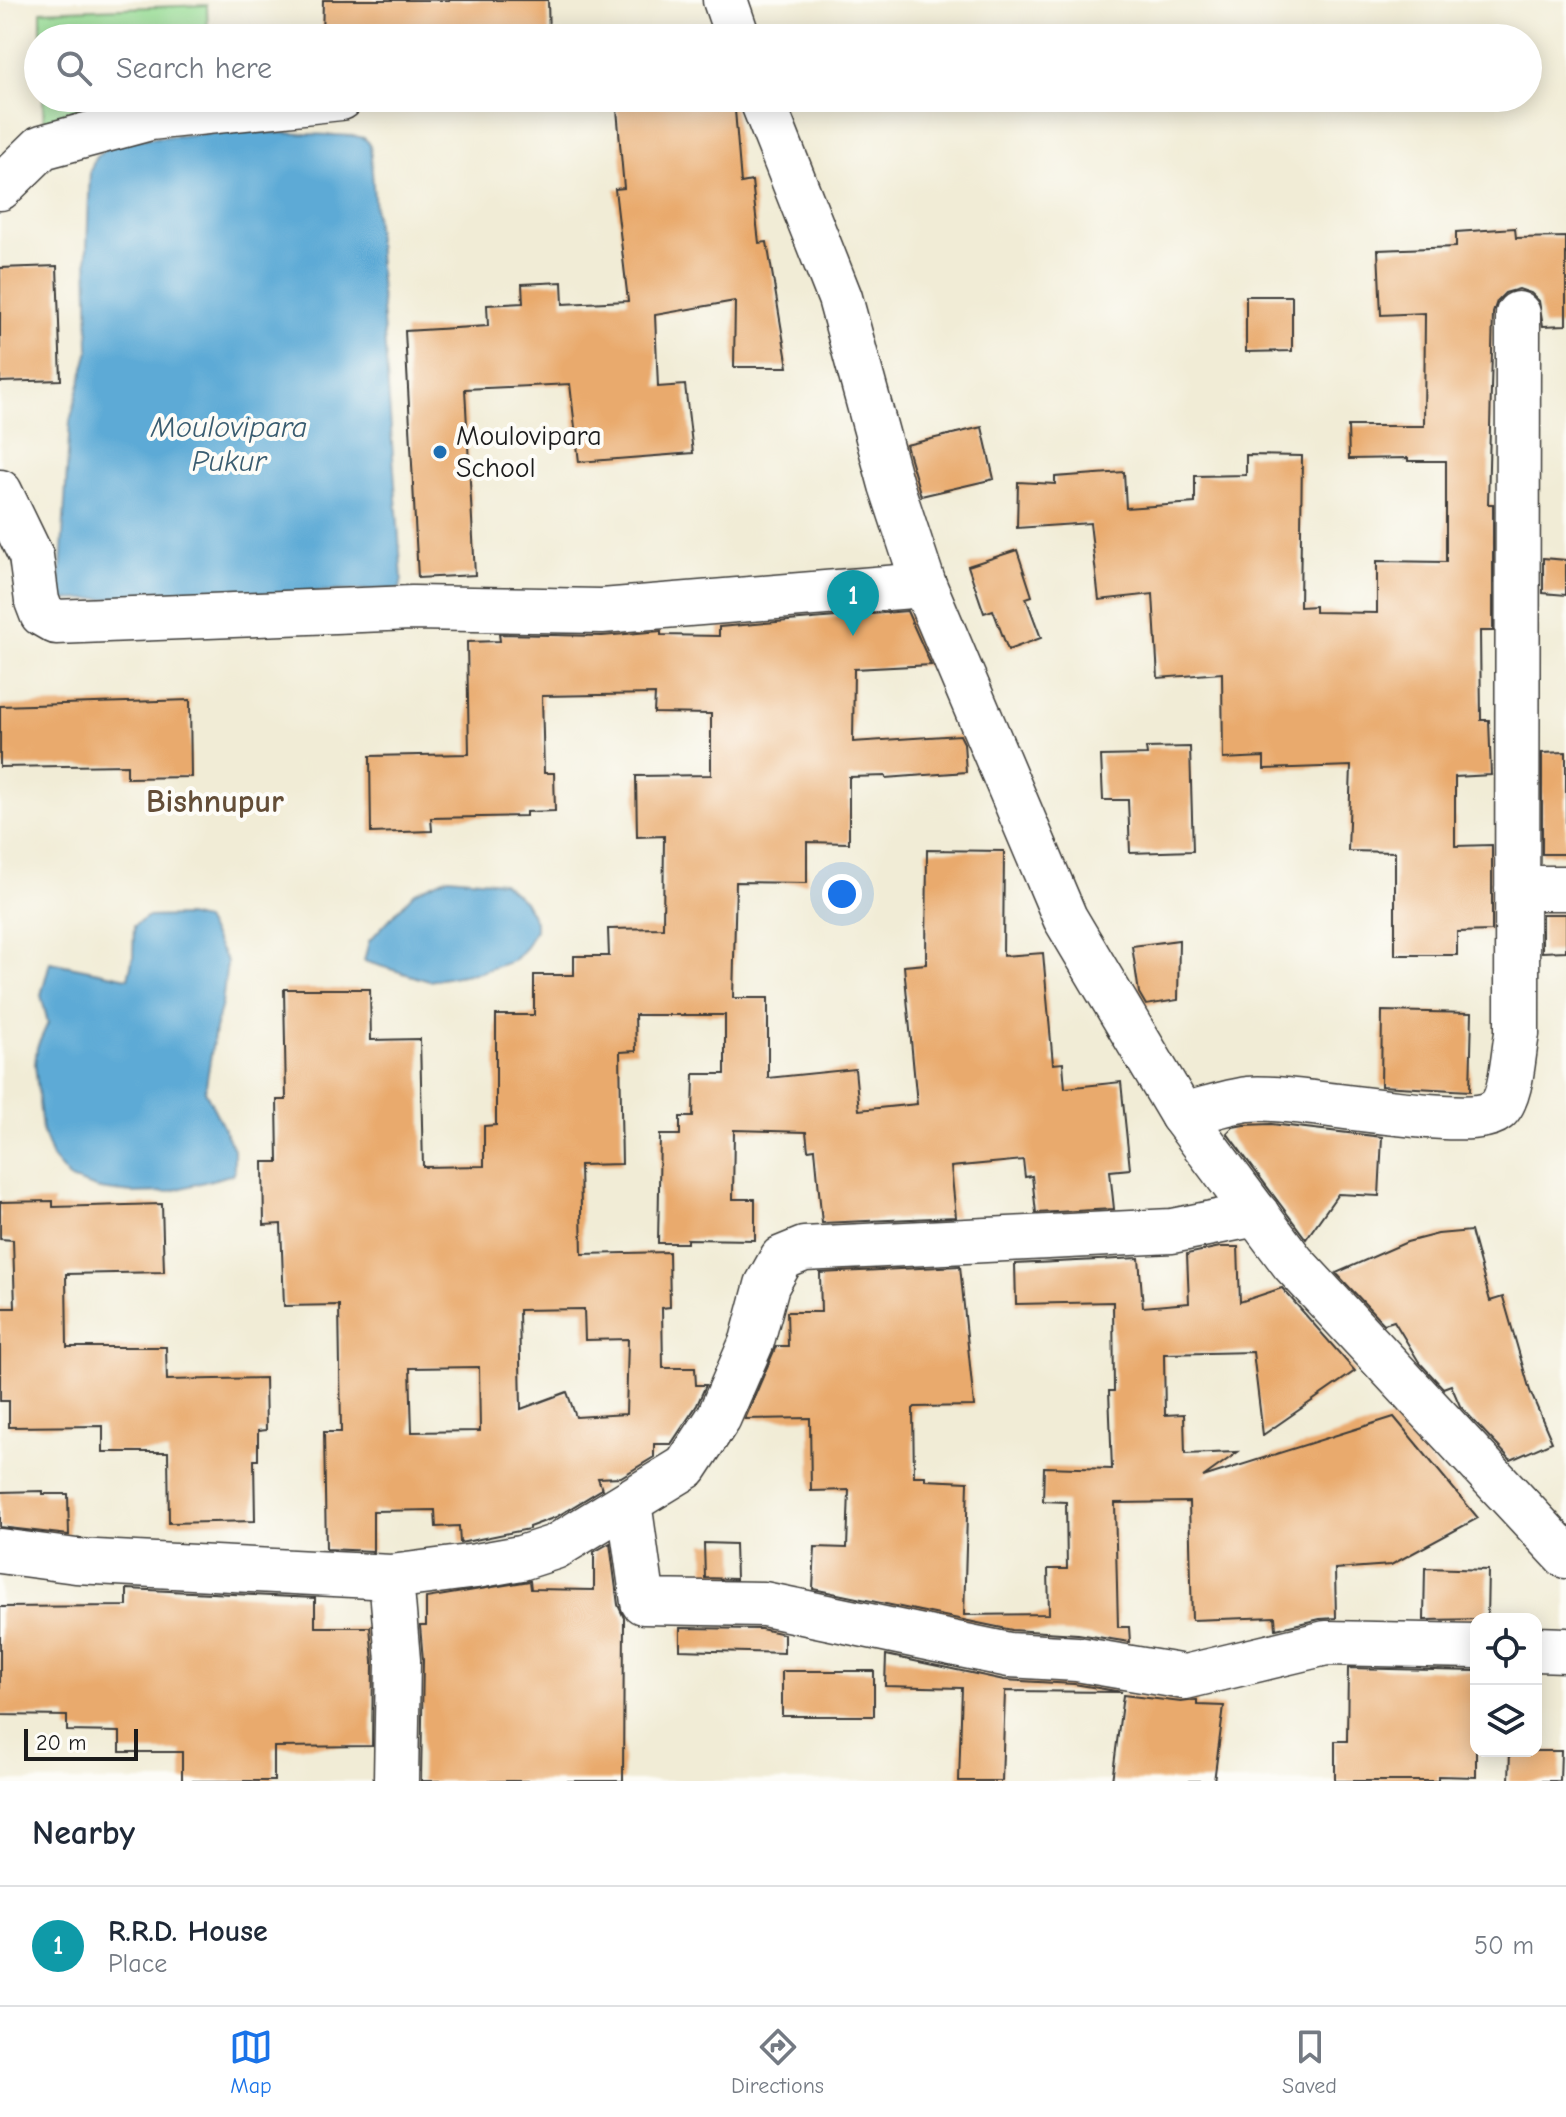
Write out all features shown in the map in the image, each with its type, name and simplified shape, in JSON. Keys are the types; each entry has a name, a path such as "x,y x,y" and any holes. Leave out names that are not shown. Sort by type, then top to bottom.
{"street":[{"path":"725,0 733,24"},
{"path":"0,188 42,147 150,118 207,112"},
{"path":"767,112 840,298 891,485 924,585 1065,918 1182,1115 1293,1263 1566,1556"},
{"path":"1182,1115 1249,1099 1349,1105 1438,1118 1481,1117 1496,1112 1506,1101 1517,1034 1518,314"},
{"path":"0,492 31,556 37,601 42,614 56,622 412,608 602,611 924,585"},
{"path":"1517,888 1566,888"},
{"path":"0,1551 76,1561 391,1577 521,1558 555,1547 686,1467 719,1417 752,1341 767,1285 782,1258 804,1249 1172,1231 1257,1214"},
{"path":"629,1502 643,1602 764,1604 1009,1655 1077,1659 1185,1677 1326,1643 1470,1646"},
{"path":"391,1577 398,1660 396,1781"},
{"path":"1542,1649 1566,1650"}],"green space":[{"path":"207,5 208,24 41,24 41,11"},
{"path":"44,112 122,112 44,124"}],"water":[{"name":"Moulovipara Pukur","path":"235,131 355,136 364,138 370,144 402,579 400,589 59,600 70,421 89,350 87,249 90,171 96,157 113,144 137,139"},
{"path":"448,877 502,882 524,901 535,921 535,930 526,947 513,961 480,972 429,981 364,961 369,941 415,892"},
{"path":"187,916 204,920 227,962 205,1091 234,1149 234,1174 167,1192 132,1193 99,1189 70,1179 52,1158 42,1130 35,1064 37,1047 48,1023 41,995 50,962 128,978 133,957 134,926 147,917"}],"building":[{"path":"323,0 548,0 549,24 322,24"},
{"path":"617,112 735,112 741,183 752,181 759,243 767,242 788,367 734,367 735,301 655,315 658,387 685,385 693,453 579,462 570,384 465,389 475,575 418,578 405,331 488,326 487,305 523,303 522,284 562,282 563,304 628,301 615,189 624,188"},
{"path":"1515,228 1516,238 1566,237 1566,325 1543,326 1539,301 1531,293 1519,289 1505,293 1497,301 1493,313 1488,504 1493,504 1493,631 1480,631 1481,720 1489,720 1491,775 1455,777 1455,846 1492,845 1492,931 1457,932 1457,955 1395,955 1395,852 1348,851 1351,766 1264,769 1264,757 1223,759 1222,673 1158,678 1153,594 1099,600 1090,523 1017,528 1018,482 1055,484 1055,477 1124,472 1126,508 1195,503 1195,476 1246,475 1246,455 1302,456 1300,607 1315,606 1315,612 1377,613 1377,561 1446,562 1446,461 1349,459 1348,426 1424,426 1425,313 1381,315 1378,250 1456,247 1456,232"},
{"path":"57,266 61,380 0,382 0,268"},
{"path":"1246,296 1292,296 1292,351 1246,352"},
{"path":"982,427 994,479 921,496 906,445"},
{"path":"1017,550 1032,596 1026,598 1041,638 1008,650 993,610 984,613 968,566"},
{"path":"1543,558 1566,560 1566,595 1543,593"},
{"path":"907,611 931,665 854,669 853,742 960,735 964,743 966,772 886,778 849,777 849,843 807,842 807,883 736,882 733,998 768,998 768,1078 855,1069 859,1110 917,1104 904,966 926,964 927,850 1004,851 1003,956 1043,953 1053,1064 1063,1063 1065,1088 1121,1082 1130,1169 1110,1171 1114,1209 1036,1213 1032,1176 1025,1177 1023,1160 951,1167 956,1217 822,1223 815,1149 808,1150 806,1132 734,1130 733,1199 755,1199 755,1240 687,1239 687,1243 658,1243 660,1135 680,1135 680,1117 693,1117 694,1074 725,1074 725,1015 635,1015 636,1051 620,1052 622,1164 580,1165 582,1254 669,1252 670,1307 662,1308 663,1368 695,1368 696,1385 706,1385 697,1405 671,1444 654,1444 654,1457 621,1477 598,1478 602,1489 556,1517 529,1529 460,1543 459,1526 436,1527 435,1510 373,1511 373,1551 326,1549 324,1432 341,1432 339,1305 284,1306 281,1224 264,1225 263,1162 278,1162 277,1100 286,1100 284,989 370,989 371,1040 420,1039 423,1167 484,1166 484,1126 496,1125 496,1015 534,1015 534,975 574,975 574,956 609,956 608,929 663,928 664,836 637,837 636,776 711,775 711,714 654,713 655,694 542,696 544,773 554,773 555,811 526,812 526,816 431,818 432,831 371,833 370,756 469,754 467,642 500,641 499,634 602,636 661,631 661,635 719,636 719,627","holes":["584,1309 585,1340 628,1339 626,1414 576,1417 567,1392 521,1409 519,1310","479,1367 480,1431 412,1432 410,1368"]},
{"path":"190,700 191,777 127,778 127,765 0,767 0,706"},
{"path":"1190,747 1193,851 1130,853 1128,800 1103,800 1101,756 1147,755 1146,748"},
{"path":"1566,752 1566,854 1542,854 1542,753"},
{"path":"1542,914 1566,914 1566,951 1542,952"},
{"path":"1179,940 1178,1000 1146,1005 1139,993 1132,946"},
{"path":"1382,1011 1472,1013 1470,1091 1381,1086"},
{"path":"1271,1124 1382,1137 1379,1196 1338,1194 1306,1239 1227,1133 1233,1127"},
{"path":"53,1201 53,1207 162,1204 164,1272 66,1274 67,1347 166,1347 167,1380 265,1378 266,1430 258,1431 258,1460 254,1460 255,1521 169,1523 168,1452 103,1452 103,1426 9,1427 9,1401 0,1401 0,1308 15,1308 13,1240 0,1239 0,1202"},
{"path":"1471,1231 1490,1301 1503,1297 1530,1391 1552,1442 1511,1460 1460,1406 1451,1385 1443,1388 1419,1362 1394,1321 1384,1324 1336,1273 1407,1242 1438,1234"},
{"path":"1220,1247 1238,1247 1240,1302 1282,1288 1355,1371 1263,1435 1253,1352 1164,1354 1165,1415 1184,1414 1185,1454 1238,1452 1203,1477 1394,1417 1478,1518 1391,1565 1335,1569 1336,1618 1276,1629 1275,1617 1192,1620 1189,1502 1115,1503 1118,1627 1129,1627 1130,1642 1078,1634 1012,1630 813,1589 815,1547 847,1548 849,1490 811,1491 810,1418 745,1419 776,1346 788,1346 787,1312 821,1312 820,1273 960,1266 974,1406 913,1409 914,1476 925,1476 925,1480 968,1482 964,1615 1049,1614 1048,1569 1067,1569 1066,1502 1043,1501 1044,1467 1112,1469 1109,1391 1114,1391 1113,1302 1016,1304 1015,1264 1139,1258 1143,1307 1189,1303 1187,1254"},
{"path":"43,1491 43,1494 68,1494 69,1535 0,1527 0,1492"},
{"path":"610,1543 618,1605 624,1618 623,1781 421,1781 423,1660 420,1626 426,1626 426,1598 530,1581 531,1589 594,1590 594,1552"},
{"path":"704,1543 735,1544 736,1579 705,1578"},
{"path":"1425,1568 1488,1570 1487,1613 1470,1613 1470,1619 1424,1620"},
{"path":"127,1589 315,1598 315,1627 370,1627 373,1661 372,1746 274,1747 274,1781 182,1781 182,1752 120,1752 120,1732 67,1731 67,1716 0,1715 0,1607 127,1606"},
{"path":"680,1628 761,1629 784,1634 784,1653 680,1650"},
{"path":"886,1655 1004,1680 1074,1684 1122,1692 1005,1691 1002,1781 959,1781 962,1688 885,1686"},
{"path":"1348,1668 1470,1671 1470,1757 1476,1757 1476,1777 1438,1776 1438,1781 1335,1781 1335,1741 1347,1741"},
{"path":"782,1671 874,1671 874,1716 782,1716"},
{"path":"1123,1695 1181,1702 1197,1700 1197,1705 1224,1706 1214,1781 1112,1781"},
{"path":"1542,1751 1561,1751 1560,1781 1509,1781 1510,1757 1542,1757"}],"place":[{"name":"Moulovipara School","path":"440,452"},
{"name":"R.R.D. House","path":"853,636"}],"district":[{"name":"Bishnupur","path":"215,801"}]}
